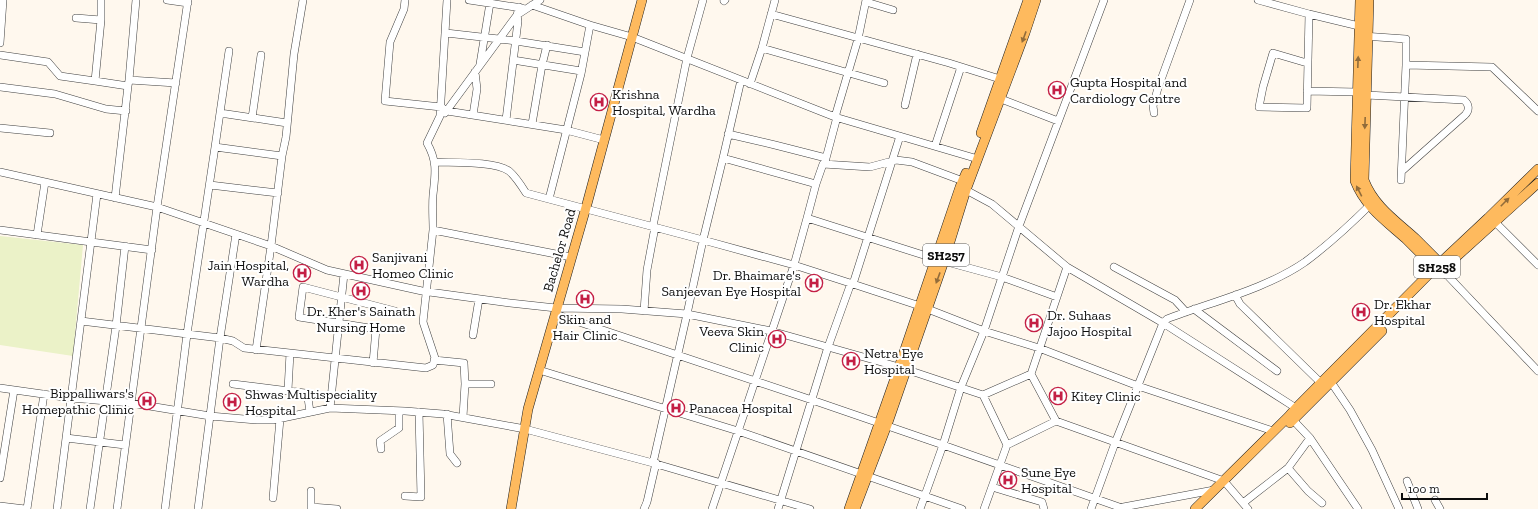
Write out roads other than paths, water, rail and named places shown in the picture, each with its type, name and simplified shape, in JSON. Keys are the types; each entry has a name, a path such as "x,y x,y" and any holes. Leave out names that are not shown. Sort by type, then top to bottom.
{"main road":[{"name":"Bachelor Road","path":"511,509 528,409 555,311 586,208 642,0"},
{"name":"SH257","path":"976,158 1000,79 1028,0"},
{"name":"SH257","path":"849,509 864,476 903,368 964,186 1000,99 1036,0"},
{"path":"1360,0 1364,32"},
{"path":"1370,0 1364,32 1355,181 1360,194 1372,203 1442,269"},
{"name":"SH258","path":"1442,269 1488,218 1538,169"},
{"name":"SH258","path":"1195,509 1214,490 1225,483 1293,420 1336,374 1442,269 1538,183"},
{"name":"SH258","path":"1202,509 1273,431 1321,383 1336,374"},
{"name":"SH257","path":"856,509 864,476"}],"street":[{"path":"0,43 4,0"},
{"path":"95,81 101,0"},
{"path":"115,198 129,83 136,0"},
{"path":"117,509 157,207 188,1 167,0"},
{"path":"256,350 287,123 294,54 303,0"},
{"path":"405,0 404,9 390,42 385,101 444,109 566,130 604,140"},
{"path":"444,109 447,0"},
{"path":"469,0 492,2 519,7 530,7 632,37 836,117 976,158"},
{"path":"81,321 220,338 233,341 244,348 256,350 426,368 433,365 434,360 430,340 424,322 432,230 433,196 436,174 432,152 427,143 444,109 480,66 517,16 540,0"},
{"path":"644,311 647,270 654,227 687,58 703,0"},
{"path":"750,84 762,48 775,0"},
{"path":"920,509 943,445 961,387 984,331 1019,226 1104,0"},
{"path":"1154,113 1153,106 1158,88 1190,0"},
{"path":"1258,0 1309,14 1364,32 1406,39 1401,180"},
{"path":"712,509 794,265 816,184 825,161 858,38 866,1 893,10"},
{"path":"480,66 484,36 492,2"},
{"path":"506,120 519,7"},
{"path":"771,14 917,54 1000,79"},
{"path":"1307,63 1273,53 1262,87 1258,107 1307,108 1309,14"},
{"path":"76,18 100,20"},
{"path":"549,199 581,71 590,25"},
{"path":"446,33 484,36 585,52"},
{"path":"532,124 542,65 547,46"},
{"path":"762,48 884,83"},
{"path":"165,509 187,334 229,51"},
{"path":"905,105 917,54"},
{"path":"0,55 48,62 60,76 95,81 176,83"},
{"path":"252,118 261,55"},
{"path":"513,60 581,71"},
{"path":"1406,65 1492,66 1538,111"},
{"path":"935,146 961,67"},
{"path":"473,115 476,89 475,72"},
{"path":"647,509 665,408 741,80"},
{"path":"0,87 56,94 106,109 126,111"},
{"path":"1307,91 1464,100 1469,109 1466,115 1402,171"},
{"path":"1000,99 1058,120"},
{"path":"220,113 287,123"},
{"path":"0,128 50,133"},
{"path":"728,134 775,144 825,161 870,167 896,160 912,162 964,186 992,204 1067,267 1163,323 1296,408"},
{"path":"778,509 828,347 852,283 900,136"},
{"path":"215,147 282,156"},
{"path":"723,158 816,184"},
{"path":"434,162 483,164 507,170 516,178 526,193 794,265 852,283 984,331 1039,348 1138,386 1273,431"},
{"path":"0,172 157,207 271,246 327,270 426,292 555,311 622,309 687,314 771,331 903,368 983,395 1031,374"},
{"path":"37,235 45,182"},
{"path":"210,185 278,193"},
{"path":"57,509 97,194"},
{"path":"1091,509 1115,443 1163,323 1167,319 1271,281 1304,262 1372,203"},
{"path":"807,218 940,260 1002,276 1057,297"},
{"path":"1495,222 1538,264"},
{"path":"0,230 152,250"},
{"path":"432,230 571,257"},
{"path":"198,509 220,338 236,234"},
{"path":"90,509 116,326 125,246"},
{"path":"1067,267 1031,374 1056,421 1225,483 1246,506 1288,468 1310,438"},
{"path":"1114,267 1175,300 1186,312"},
{"path":"1442,269 1538,371"},
{"path":"330,408 344,274"},
{"path":"373,363 376,329 299,316 303,287 395,311"},
{"path":"1235,295 1240,304 1321,383"},
{"path":"473,335 479,299"},
{"path":"1194,309 1277,371"},
{"path":"555,311 678,355 883,424 1095,498 1119,508 1214,490"},
{"path":"288,390 290,353"},
{"path":"434,360 464,364 465,384 463,417"},
{"path":"539,370 738,431 962,509"},
{"path":"1336,374 1350,410 1372,450 1399,509"},
{"path":"233,384 305,393 308,398 310,412"},
{"path":"465,384 491,384"},
{"path":"0,388 71,398 131,403 210,416 257,420 280,418 330,408 399,410 447,414 525,429 654,463 810,509"},
{"path":"0,478 14,390"},
{"path":"0,506 26,509 44,394"},
{"path":"983,395 1007,445"},
{"path":"382,449 380,441 398,428 399,410"},
{"path":"405,496 421,497 419,412"},
{"path":"447,414 450,454 457,463"},
{"path":"273,498 280,418"},
{"path":"1293,420 1310,438 1358,509"},
{"path":"984,509 1007,445 1056,421"},
{"path":"66,438 125,445"},
{"path":"1288,468 1308,491 1322,504"},
{"path":"1407,481 1418,509"},
{"path":"992,487 1042,502 1044,509"},
{"path":"311,491 311,508 337,509"},
{"path":"1435,500 1440,509"}],"place":[{"name":"Gupta Hospital and Cardiology Centre","path":"1057,90"},
{"name":"Krishna Hospital, Wardha","path":"599,102"},
{"name":"Sanjivani Homeo Clinic","path":"359,265"},
{"name":"Jain Hospital, Wardha","path":"302,273"},
{"name":"Dr. Bhaimare's Sanjeevan Eye Hospital","path":"814,283"},
{"name":"Dr. Kher's Sainath Nursing Home","path":"361,291"},
{"name":"Skin and Hair Clinic","path":"585,299"},
{"name":"Dr. Ekhar Hospital","path":"1361,312"},
{"name":"Dr. Suhaas Jajoo Hospital","path":"1034,323"},
{"name":"Veeva Skin Clinic","path":"777,339"},
{"name":"Netra Eye Hospital","path":"851,361"},
{"name":"Kitey Clinic","path":"1058,396"},
{"name":"Bippalliwars's Homepathic Clinic","path":"147,401"},
{"name":"Shwas Multispeciality Hospital","path":"232,402"},
{"name":"Panacea Hospital","path":"676,408"},
{"name":"Sune Eye Hospital","path":"1008,480"}]}
